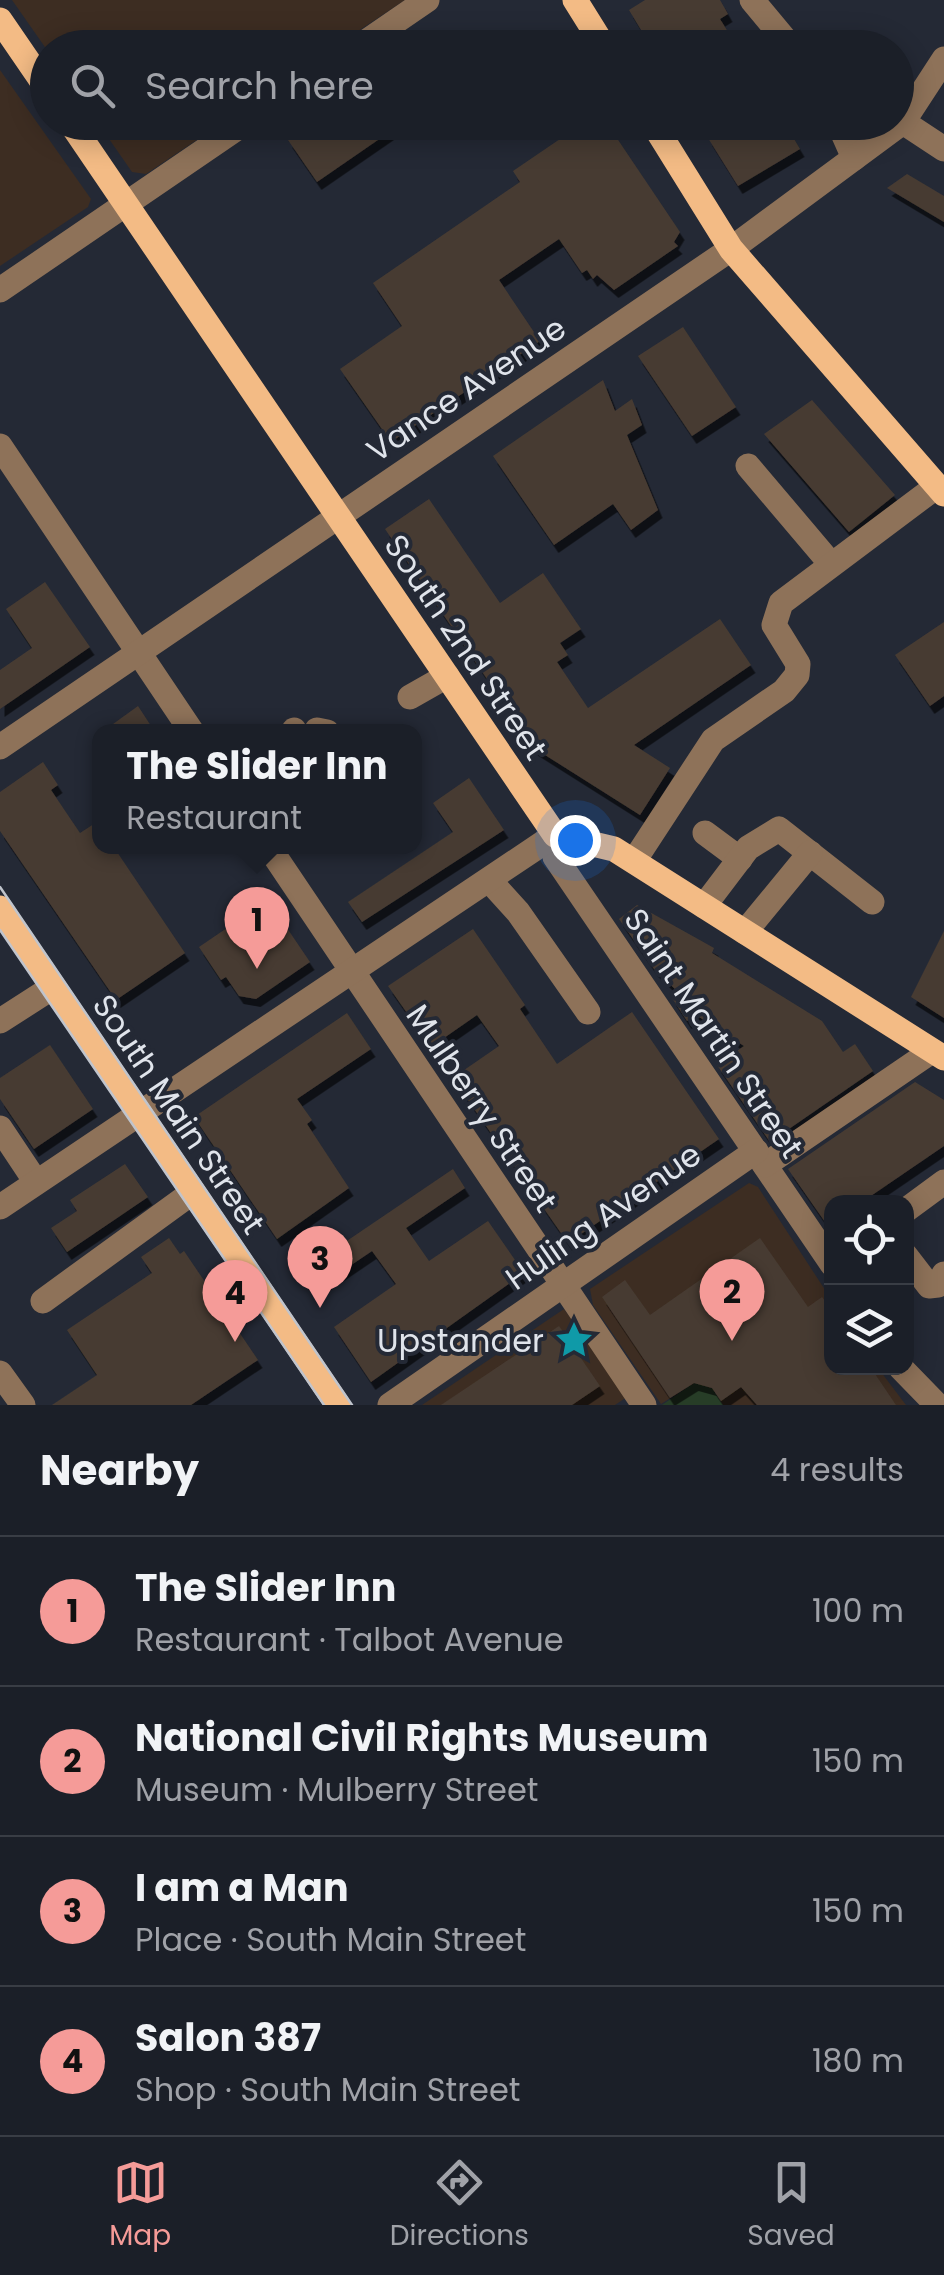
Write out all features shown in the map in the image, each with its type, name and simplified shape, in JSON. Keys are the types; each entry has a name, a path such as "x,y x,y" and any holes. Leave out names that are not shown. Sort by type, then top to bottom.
{"main road":[{"path":"575,0 594,30"},
{"path":"0,20 30,64"},
{"name":"South 2nd Street","path":"82,140 555,835"},
{"path":"663,140 731,248 941,490"},
{"path":"555,835 614,849 938,1055"},
{"name":"South Main Street","path":"0,908 338,1405"}],"street":[{"path":"383,30 427,0"},
{"path":"752,0 777,30"},
{"name":"Vance Avenue","path":"914,105 944,59"},
{"path":"914,129 944,149"},
{"path":"0,290 220,140"},
{"path":"846,140 854,158"},
{"name":"Vance Avenue","path":"0,747 731,248 878,140"},
{"path":"0,446 187,724"},
{"path":"748,466 830,564"},
{"path":"634,861 713,740 792,684 798,664 774,625 775,612 792,593 830,564 941,490"},
{"path":"410,697 446,676"},
{"path":"704,906 740,859 761,838 779,828 872,902"},
{"path":"705,833 740,859"},
{"path":"3,1200 352,974 555,835"},
{"name":"Saint Martin Street","path":"555,835 556,857 824,1252"},
{"path":"745,932 810,853"},
{"name":"Mulberry Street","path":"273,854 644,1405"},
{"path":"489,880 518,912 588,1012"},
{"path":"0,1021 53,987"},
{"name":"Huling Avenue","path":"390,1405 562,1284 761,1158 938,1055"},
{"path":"0,1128 36,1182"},
{"path":"914,1204 944,1182"},
{"path":"43,1301 193,1192"},
{"path":"914,1266 929,1286 938,1286 944,1274"},
{"path":"0,1372 23,1405"},
{"path":"908,1375 937,1405"}],"shaded area":[{"path":"12,0 405,0 360,30 33,30"},
{"path":"0,70 30,113 30,140 49,140 91,199 88,207 0,266"},
{"path":"110,140 197,140 146,174 132,172"},
{"path":"749,1183 758,1187 824,1288 824,1375 883,1375 906,1405 723,1405 712,1388 694,1383 661,1404 593,1305 590,1289"},
{"path":"564,1309 627,1397 615,1405 422,1405"}],"green space":[{"path":"694,1383 712,1388 723,1405 662,1405"}],"building":[{"path":"645,0 720,0 728,14 720,19 727,30 641,30 629,10"},
{"path":"288,140 378,140 317,182"},
{"path":"559,140 618,140 680,232 674,242 678,246 614,290 597,275 593,279 587,270 582,273 559,239 499,280 540,341 391,442 340,369 402,326 373,283 520,182 513,171"},
{"path":"709,140 795,140 800,149 738,186"},
{"path":"907,174 944,196 944,222 887,188"},
{"path":"683,327 736,407 692,436 638,356"},
{"path":"603,380 615,411 632,399 642,425 627,435 658,510 631,530 613,504 554,545 493,456"},
{"path":"812,400 895,495 849,532 764,434"},
{"path":"429,499 500,603 543,573 581,629 560,643 568,655 557,662 588,708 720,619 751,665 634,745 670,768 640,815 534,748 385,529"},
{"path":"45,582 90,647 0,709 0,670 32,648 6,609"},
{"path":"944,622 944,696 930,706 895,655"},
{"path":"138,706 150,724 113,724"},
{"path":"43,762 58,785 51,790 80,833 92,825 92,854 118,854 185,953 116,1000 0,831 0,792"},
{"path":"469,778 504,830 362,922 348,902 453,832 433,803"},
{"path":"268,900 310,962 256,999 239,996 226,977 221,980 199,947"},
{"path":"637,905 714,948 712,953 822,1021 843,1052 855,1044 873,1071 770,1142 717,1065 744,1046 696,1015 687,1021 672,998 678,992 654,969 619,919"},
{"path":"473,929 525,1005 520,1009 557,1064 632,1012 719,1139 568,1243 456,1083 454,1077 499,1046 477,1015 431,1047 388,986"},
{"path":"944,931 944,1018 911,997"},
{"path":"347,1013 371,1049 297,1099 312,1120 307,1124 349,1188 277,1239 194,1117"},
{"path":"50,1045 93,1109 34,1149 0,1099 0,1078"},
{"path":"915,1082 944,1100 944,1146 872,1195 824,1195 824,1221 788,1169"},
{"path":"125,1164 148,1197 67,1252 51,1228 77,1211 70,1200"},
{"path":"453,1169 465,1188 406,1228 429,1261 488,1221 524,1273 371,1382 334,1327 396,1284 372,1251 313,1291 301,1272"},
{"path":"169,1238 180,1254 184,1251 258,1360 191,1405 52,1405 97,1375 67,1330 152,1273 141,1257"},
{"path":"760,1238 808,1307 822,1297 824,1300 824,1375 876,1375 896,1405 757,1405 741,1387 721,1401 712,1388 694,1383 670,1398 602,1297 625,1280 650,1315"},
{"path":"559,1326 600,1386 572,1405 441,1405"}],"tram line":[{"path":"0,887 352,1405"},
{"path":"0,930 324,1405"}],"place":[{"name":"The Slider Inn","path":"257,969"},
{"name":"I am a Man","path":"320,1308"},
{"name":"Upstander","path":"574,1340"},
{"name":"National Civil Rights Museum","path":"732,1341"},
{"name":"Salon 387","path":"235,1342"}]}
